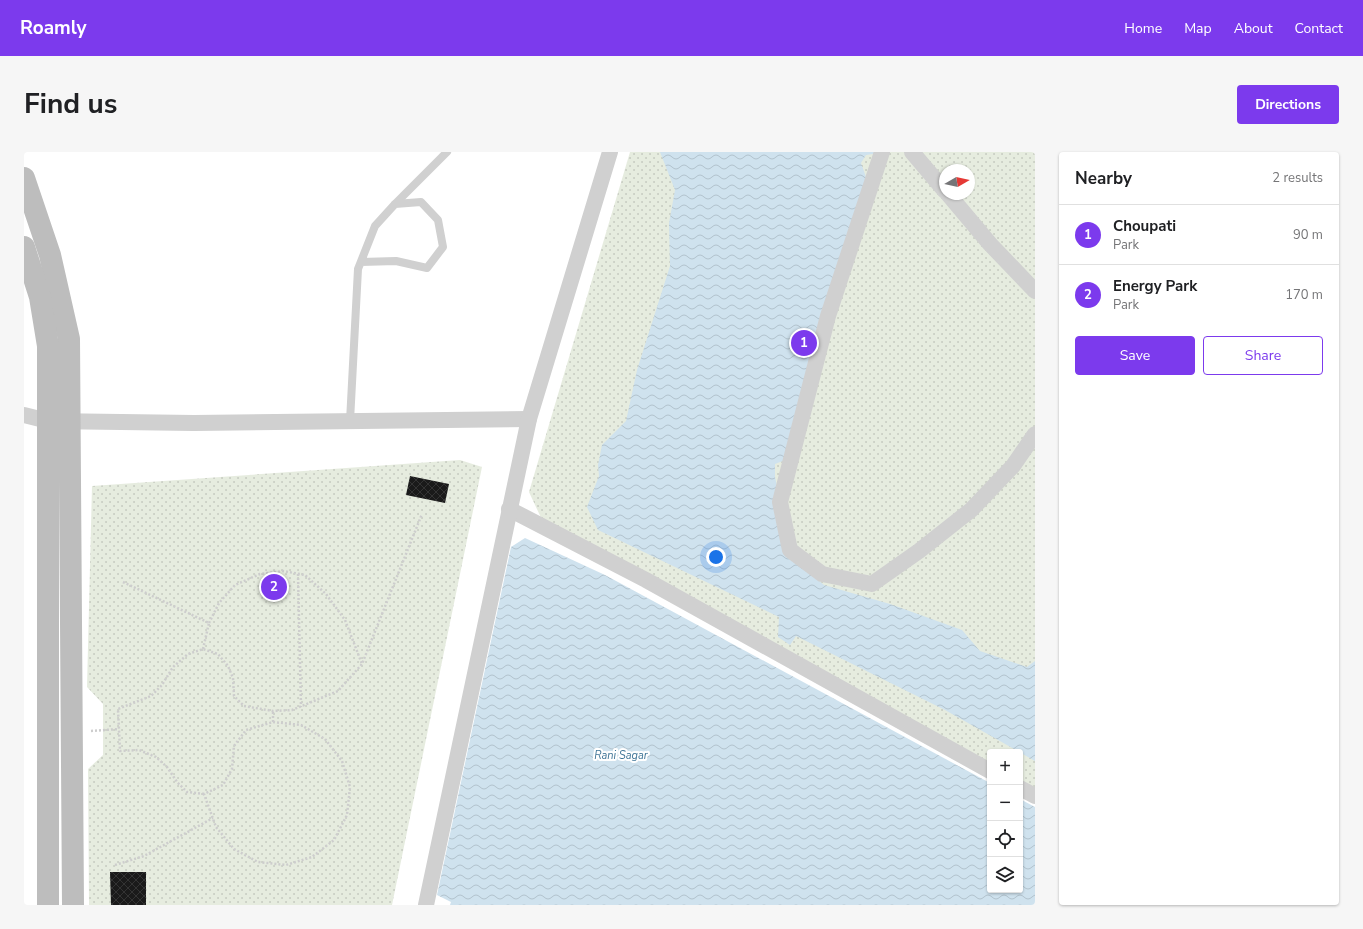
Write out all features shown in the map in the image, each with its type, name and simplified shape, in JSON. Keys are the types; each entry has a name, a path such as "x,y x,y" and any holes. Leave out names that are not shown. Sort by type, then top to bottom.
{"street":[{"path":"426,905 529,419 610,152"},
{"path":"882,152 828,316 780,502 790,550 822,574 872,584 919,551 971,510 1013,466 1035,434"},
{"path":"912,152 939,184"},
{"path":"24,178 50,255 69,339 71,421 73,905"},
{"path":"953,200 990,244 1035,291"},
{"path":"24,247 40,297 48,346 48,905"},
{"path":"24,416 48,421 202,423 529,419"},
{"path":"510,509 646,580 987,769"},
{"path":"1023,790 1035,796"}],"lane":[{"path":"350,421 358,269 375,226 447,152"},
{"path":"361,262 396,261 427,268 443,247 438,220 421,202 395,204"}],"path":[{"path":"204,794 216,827 234,849 258,862 286,865 312,857 334,840 347,815 350,787 342,761 325,739 301,726 273,722 246,730 234,746 232,769 223,785 204,794 187,792 177,782 167,767 156,757 139,750 120,751 118,709 151,696 162,685 173,667 188,654 203,649 218,654 228,666 233,678 234,696 244,706 273,711 292,710 338,690 362,664 422,514"},
{"path":"203,649 209,623 219,603 235,585 260,574 283,571 305,575 326,594 345,620 362,664"},
{"path":"298,574 301,706"},
{"path":"123,582 209,623"},
{"path":"273,711 273,722"},
{"path":"72,731 119,729"},
{"path":"115,865 144,856 213,818"}],"shaded area":[{"path":"630,152 1035,152 1035,796 1023,790 1023,749 987,749 987,769 543,522 529,492"},
{"path":"460,460 482,467 392,905 89,905 88,769 103,755 103,704 87,687 92,486"}],"water":[{"path":"660,152 874,152 873,154 866,155 861,163 866,177 793,457 775,464 775,477 788,538 803,567 824,585 890,604 962,630 980,651 1027,667 1035,661 1035,761 1023,754 1023,749 1014,749 945,710 796,636 790,645 778,637 779,617 598,530 587,507 599,476 598,465 602,445 626,421 637,370 670,266 669,223 675,190"},
{"name":"Rani Sagar","path":"525,538 605,575 987,781 987,893 1023,893 1023,801 1035,807 1035,905 450,905 451,902 437,895 511,547"}],"building":[{"path":"410,476 449,484 445,503 406,495"},
{"path":"110,872 146,872 146,905 111,905"}],"place":[{"name":"Choupati","path":"804,343"},
{"name":"Energy Park","path":"274,587"}]}
